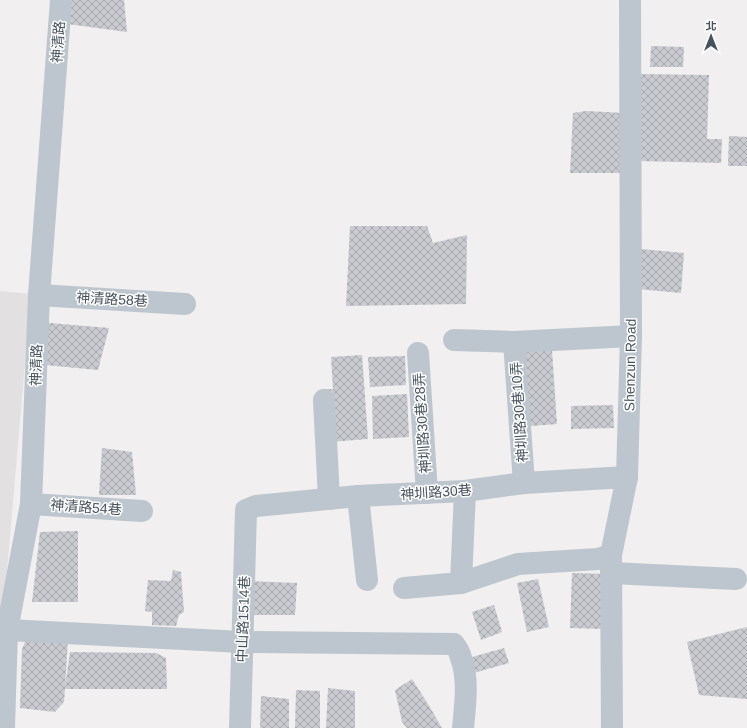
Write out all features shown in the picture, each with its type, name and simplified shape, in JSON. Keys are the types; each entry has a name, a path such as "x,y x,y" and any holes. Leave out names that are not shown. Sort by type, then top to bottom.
{"street":[{"name":"神清路","path":"4,728 7,630 31,504 39,295 61,0"},
{"name":"Shenzun Road","path":"612,728 611,564 627,477 631,336 630,0"},
{"name":"神清路58巷","path":"39,295 185,304"},
{"path":"454,340 514,342 631,336"},
{"name":"神圳路30巷10弄","path":"514,342 524,483"},
{"name":"神圳路30巷28弄","path":"418,354 427,493"},
{"path":"324,400 329,499"},
{"name":"神圳路30巷","path":"246,510 256,506 358,496 465,491 524,483 627,477"},
{"path":"461,583 465,491"},
{"path":"358,496 367,580"},
{"name":"神清路54巷","path":"31,504 142,511"},
{"name":"中山路1514巷","path":"240,728 246,510"},
{"path":"404,588 461,583 518,564 598,559 611,564 736,579"},
{"path":"7,630 242,642 454,644 461,657 464,668 465,691 463,728"}],"shaded area":[{"path":"0,291 31,294 0,652"}],"building":[{"path":"62,0 124,0 127,32 60,23"},
{"path":"651,46 684,47 683,67 650,67"},
{"path":"640,74 709,75 707,139 722,139 721,163 638,161"},
{"path":"586,111 625,113 622,173 570,173 573,113"},
{"path":"729,136 747,137 747,166 728,166"},
{"path":"350,226 427,226 433,243 467,235 466,304 346,306"},
{"path":"641,249 684,253 681,293 637,289"},
{"path":"38,322 109,328 98,370 34,364"},
{"path":"552,350 557,424 518,427 513,353"},
{"path":"362,355 368,439 329,442 325,389 333,389 331,357"},
{"path":"405,356 406,385 370,387 368,357"},
{"path":"407,394 409,437 373,439 372,396"},
{"path":"613,405 614,428 571,429 571,406"},
{"path":"102,448 132,452 136,495 99,495"},
{"path":"78,531 78,602 32,602 40,532"},
{"path":"173,570 181,572 184,612 179,615 176,626 152,625 152,612 145,611 148,580 171,581"},
{"path":"572,573 607,574 605,629 570,628"},
{"path":"538,579 549,627 527,632 517,583"},
{"path":"247,581 297,583 295,615 247,615"},
{"path":"494,605 502,632 481,640 472,612"},
{"path":"747,627 747,699 699,695 687,642"},
{"path":"27,638 68,640 65,687 70,652 156,653 166,658 167,689 65,689 64,702 55,712 20,708 22,649"},
{"path":"504,648 509,663 470,674 465,659"},
{"path":"412,679 442,728 407,728 402,722 395,690"},
{"path":"328,688 355,691 355,728 326,728"},
{"path":"296,690 320,691 320,728 295,728"},
{"path":"261,696 289,699 289,728 260,728"}]}
